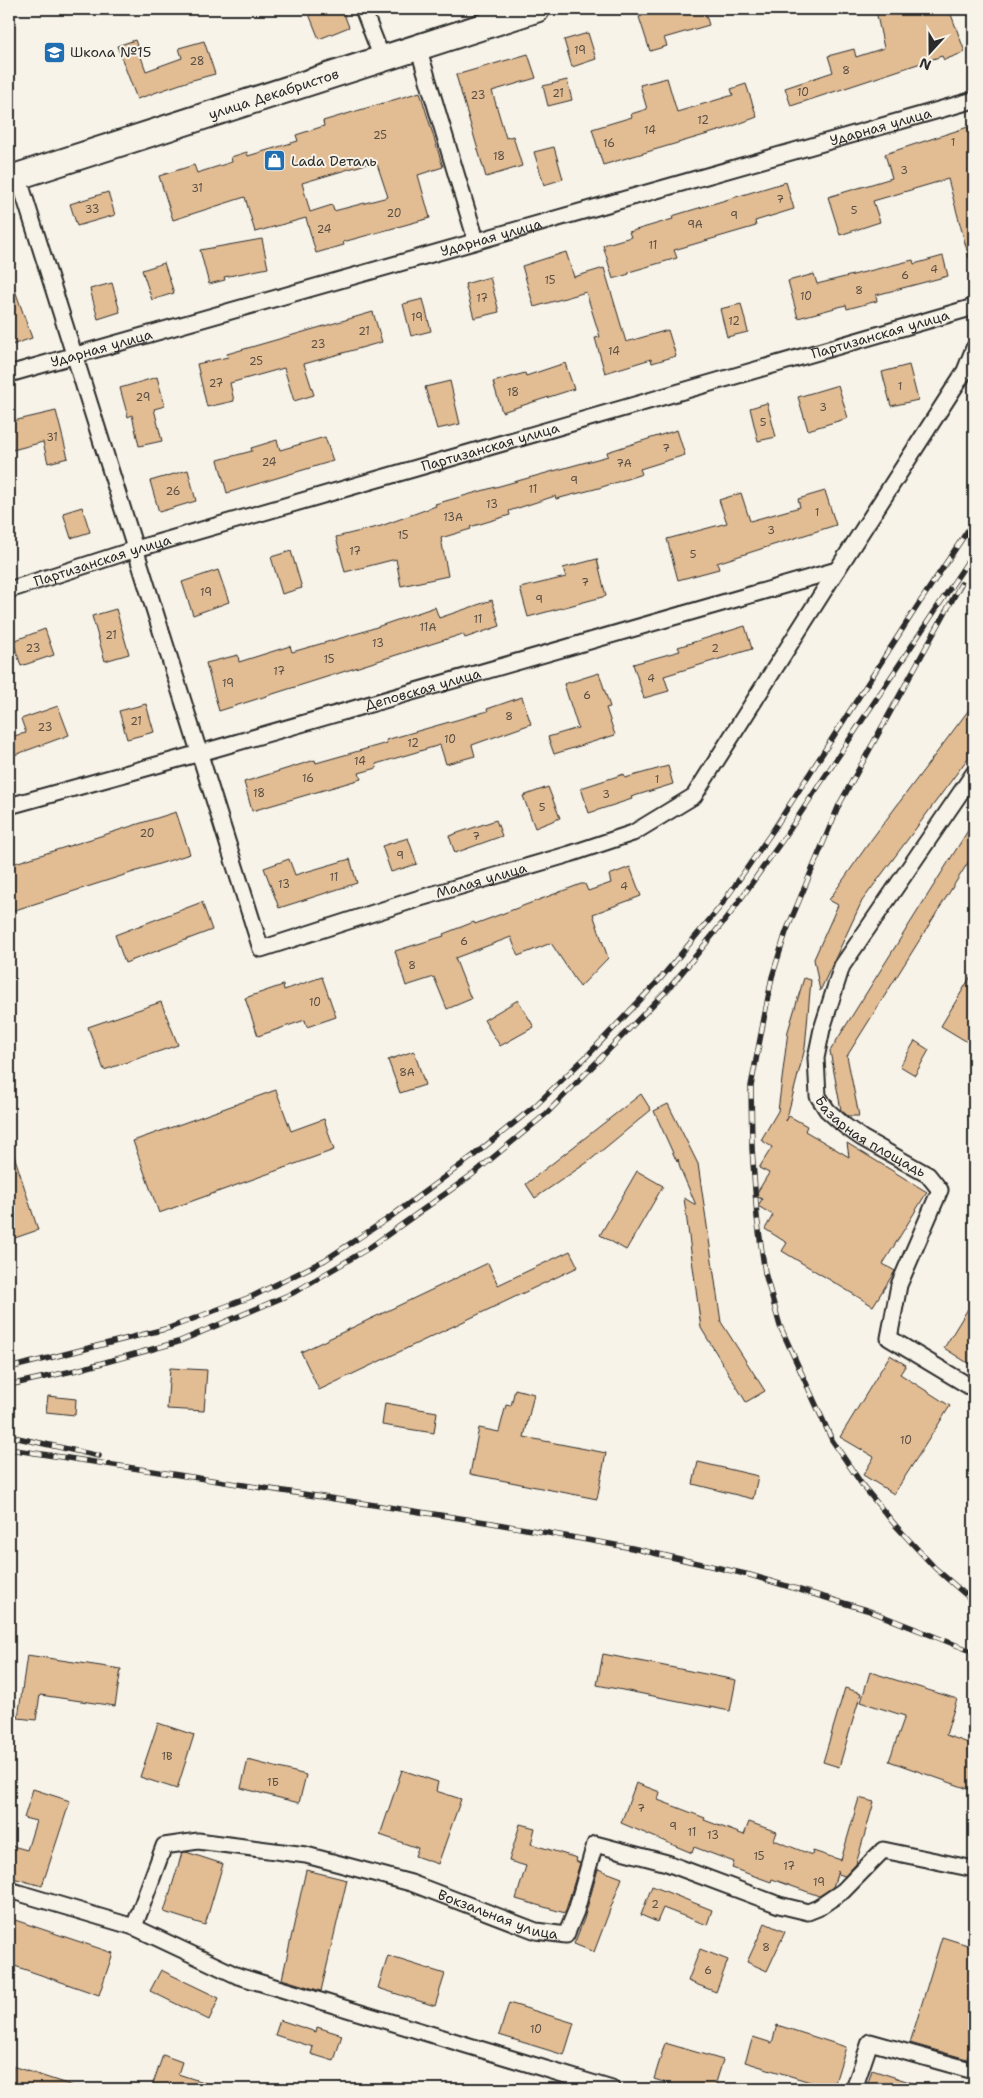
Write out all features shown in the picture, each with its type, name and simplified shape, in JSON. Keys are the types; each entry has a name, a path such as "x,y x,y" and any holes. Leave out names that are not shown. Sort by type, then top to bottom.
{"main road":[{"name":"улица Декабристов","path":"13,177 537,9"}],"street":[{"path":"363,9 382,58"},
{"path":"418,47 476,240"},
{"name":"Ударная улица","path":"9,374 974,100"},
{"path":"13,177 74,354 200,753"},
{"name":"Партизанская улица","path":"9,590 136,549 974,308"},
{"path":"836,570 965,371 974,348"},
{"name":"Деповская улица","path":"9,806 836,570"},
{"name":"Малая улица","path":"200,753 261,949 633,833 694,796 836,570"},
{"name":"Базарная площадь","path":"974,773 842,966 822,1029 816,1058 818,1096 827,1110 862,1138 928,1175 940,1190 899,1285 889,1338 974,1389"},
{"name":"Вокзальная улица","path":"134,1927 164,1846 198,1841 306,1855 411,1883 536,1931 566,1935 576,1910 595,1844 667,1863 779,1905 808,1912 818,1908 843,1891 883,1850 974,1869"},
{"path":"9,1890 134,1927 238,1976 612,2089"},
{"path":"854,2089 870,2042 974,2071"}],"building":[{"path":"307,9 342,9 349,27 319,39"},
{"path":"664,9 704,9 709,25 664,38 667,46 650,51 639,17"},
{"path":"885,9 949,9 965,52 944,60 942,56 791,106 785,88 833,72 828,56 854,49 856,57 884,48 876,11"},
{"path":"588,33 596,59 572,67 564,40"},
{"path":"135,40 146,71 182,58 179,48 204,41 215,74 137,99 117,46"},
{"path":"528,54 536,78 492,91 506,138 513,136 522,166 486,177 456,75"},
{"path":"667,78 677,112 733,95 731,89 746,84 757,117 725,129 603,165 592,129 632,117 631,114 647,109 640,85"},
{"path":"567,80 572,100 548,106 543,86"},
{"path":"420,92 443,167 418,175 430,218 343,242 344,245 316,253 306,218 255,232 245,197 173,220 159,176 194,165 197,173 232,162 231,157 247,152 248,156 298,141 296,135 324,126 323,121","holes":["376,161 388,197 334,211 332,205 310,212 302,183"]},
{"path":"968,127 974,145 974,258 969,258 948,179 873,201 880,222 840,235 828,197 892,178 885,154"},
{"path":"554,147 563,179 544,185 534,152"},
{"path":"786,182 794,209 755,221 756,226 674,250 677,258 629,272 629,274 613,279 603,245 631,237 629,232 673,219 672,216"},
{"path":"108,192 115,215 77,226 70,204"},
{"path":"262,239 268,268 224,277 225,280 209,284 200,250"},
{"path":"566,252 574,277 604,268 626,342 668,330 676,356 652,363 651,359 605,373 595,338 600,337 586,292 534,307 522,266"},
{"path":"943,256 948,276 876,295 877,301 847,309 846,305 798,318 788,281 814,274 817,284 913,260 914,264"},
{"path":"164,263 174,293 152,300 142,270"},
{"path":"490,277 499,312 474,318 465,284"},
{"path":"11,279 32,338 9,346 9,280"},
{"path":"112,283 120,312 98,319 90,289"},
{"path":"423,299 431,331 411,336 403,304"},
{"path":"741,304 748,332 727,337 720,309"},
{"path":"373,312 382,342 304,364 314,395 294,401 284,368 230,383 234,401 207,407 197,364 228,357 227,354"},
{"path":"565,363 574,389 502,412 493,382 525,373 526,376"},
{"path":"909,365 918,400 891,406 882,372"},
{"path":"157,377 165,406 154,409 162,441 139,446 132,415 128,417 120,388"},
{"path":"450,381 460,424 437,429 425,387"},
{"path":"838,385 848,418 808,430 798,397"},
{"path":"767,403 776,437 758,441 750,408"},
{"path":"56,411 68,458 48,463 43,442 9,451 9,422"},
{"path":"677,430 685,455 640,469 642,474 556,499 555,496 509,511 510,515 441,538 448,576 401,586 396,559 345,572 336,537 381,526 436,506 435,504 608,456 607,452"},
{"path":"325,437 333,461 227,493 218,460 252,451 251,448 277,440 280,450"},
{"path":"188,470 196,501 159,512 150,481"},
{"path":"825,491 836,525 717,563 719,569 678,580 667,539 727,523 719,500 741,493 750,521 800,507 798,499"},
{"path":"82,507 90,532 71,538 63,513"},
{"path":"291,551 302,588 282,594 271,557"},
{"path":"597,559 606,596 528,617 520,588 566,577 563,568"},
{"path":"218,570 229,602 193,615 182,582"},
{"path":"492,600 500,626 465,638 463,634 219,711 206,663 238,655 239,662 290,646 292,652 362,632 435,607 439,618"},
{"path":"116,609 129,654 105,661 92,616"},
{"path":"745,626 752,649 664,676 669,691 644,698 633,664 680,651 678,647"},
{"path":"45,629 54,655 21,666 13,641"},
{"path":"599,673 610,707 606,708 615,735 554,754 548,737 578,728 564,684"},
{"path":"522,697 531,724 472,745 475,756 446,764 440,745 376,764 377,768 359,773 361,779 252,811 244,782 315,760 316,763 387,743 386,740 488,711 487,709"},
{"path":"974,703 974,750 862,901 820,991 814,959 838,905 829,900 871,840"},
{"path":"146,704 154,732 127,739 119,711"},
{"path":"58,706 69,735 9,757 9,737 26,733 21,719"},
{"path":"668,766 673,784 589,813 581,788 624,774 625,778"},
{"path":"548,787 560,818 535,828 523,796"},
{"path":"176,812 190,854 9,912 9,865"},
{"path":"496,820 502,836 455,853 449,836"},
{"path":"974,821 974,853 847,1056 859,1116 848,1116 841,1110 830,1051"},
{"path":"408,838 417,864 391,872 382,846"},
{"path":"289,859 295,875 350,859 357,883 279,908 264,868"},
{"path":"630,867 641,896 593,914 608,958 580,987 551,943 518,956 511,937 455,958 471,999 447,1009 434,977 406,986 395,951 444,936 443,934 474,922 475,924 581,884 585,884 588,891 611,883 609,875"},
{"path":"202,902 212,930 125,963 115,935"},
{"path":"974,971 974,1046 941,1026"},
{"path":"322,977 336,1017 307,1027 305,1020 258,1036 245,998 283,985 284,990"},
{"path":"804,978 811,980 805,1048 786,1121 789,1116 807,1126 805,1131 849,1157 847,1143 927,1192 883,1264 895,1271 873,1306 782,1251 787,1243 765,1229 773,1215 758,1206 762,1199 755,1196 769,1173 759,1168 772,1147 761,1140 778,1111 788,1031"},
{"path":"518,1000 534,1027 500,1046 484,1020"},
{"path":"161,1002 178,1045 104,1070 88,1027"},
{"path":"915,1041 929,1050 915,1075 900,1066"},
{"path":"414,1051 425,1085 400,1093 388,1060"},
{"path":"276,1090 291,1131 324,1119 334,1150 159,1213 133,1141"},
{"path":"641,1094 651,1110 588,1162 535,1198 526,1184"},
{"path":"668,1104 698,1164 721,1322 765,1391 746,1402 701,1328 684,1198 696,1205 678,1159 677,1162 654,1111"},
{"path":"12,1149 38,1230 9,1240 9,1150"},
{"path":"637,1171 663,1186 626,1250 600,1235"},
{"path":"570,1251 578,1267 319,1390 301,1352 488,1263 498,1285"},
{"path":"974,1299 974,1367 944,1348"},
{"path":"890,1355 906,1365 900,1374 950,1406 894,1494 863,1475 874,1457 840,1437"},
{"path":"170,1368 207,1370 204,1411 167,1409"},
{"path":"515,1389 534,1394 524,1437 606,1453 597,1499 470,1474 479,1428 499,1432 506,1405 511,1406"},
{"path":"48,1396 76,1399 75,1415 46,1412"},
{"path":"385,1403 437,1412 434,1433 382,1425"},
{"path":"698,1462 758,1476 753,1499 693,1484"},
{"path":"603,1654 736,1680 730,1711 597,1685"},
{"path":"27,1655 121,1669 115,1706 40,1695 36,1720 18,1718"},
{"path":"870,1672 957,1699 946,1735 974,1745 974,1791 889,1761 905,1716 861,1702"},
{"path":"845,1688 861,1693 839,1767 823,1762"},
{"path":"158,1723 194,1735 177,1789 140,1777"},
{"path":"248,1760 306,1775 299,1803 241,1788"},
{"path":"402,1770 438,1782 436,1791 461,1799 438,1864 415,1856 418,1848 380,1835"},
{"path":"636,1783 660,1792 658,1800 705,1818 704,1820 744,1835 749,1822 777,1832 774,1840 812,1855 813,1851 841,1860 859,1798 874,1802 856,1864 845,1876 837,1874 833,1887 819,1896 772,1879 771,1882 732,1868 734,1862 694,1847 692,1853 621,1823"},
{"path":"33,1789 70,1801 42,1886 9,1877 9,1845 27,1850 36,1821 24,1818"},
{"path":"520,1824 535,1828 531,1844 577,1858 576,1861 580,1863 565,1913 516,1899 526,1866 509,1861"},
{"path":"186,1852 223,1864 205,1925 164,1912 182,1853"},
{"path":"598,1869 622,1878 594,1952 574,1944 584,1919"},
{"path":"306,1870 347,1880 321,1991 282,1979"},
{"path":"652,1886 712,1910 707,1925 663,1908 657,1922 641,1915"},
{"path":"9,1918 113,1953 99,1995 9,1964"},
{"path":"765,1923 785,1932 767,1971 747,1962"},
{"path":"942,1937 974,1947 974,2034 967,2059 910,2043"},
{"path":"700,1949 728,1960 716,1992 688,1981"},
{"path":"388,1956 445,1974 435,2006 378,1988"},
{"path":"161,1970 219,1998 209,2020 150,1991"},
{"path":"509,2003 574,2023 564,2055 499,2035"},
{"path":"280,2020 316,2032 317,2027 342,2035 334,2061 311,2054 313,2047 275,2035"},
{"path":"777,2025 846,2047 833,2089 745,2062 753,2037 772,2043"},
{"path":"665,2043 723,2060 714,2089 685,2089 654,2079"},
{"path":"163,2055 182,2062 178,2074 215,2086 214,2089 151,2089"},
{"path":"9,2065 73,2086 73,2089 9,2089"},
{"path":"872,2070 922,2086 922,2089 866,2089"}],"railway":[{"path":"9,1368 169,1328 253,1296 325,1260 389,1218 473,1156 535,1106 590,1053 661,978 720,907 774,829 974,521"},
{"path":"9,1385 77,1370 178,1342 293,1293 369,1248 473,1174 547,1113 670,987 730,914 786,835 974,552"},
{"path":"961,584 839,805 786,932 772,977 751,1086 752,1148 757,1217 765,1273 780,1326 832,1440 863,1486 896,1526 935,1568 974,1602"},
{"path":"9,1436 99,1456"},
{"path":"9,1449 492,1523 632,1548 750,1575 867,1610 974,1652"}],"place":[{"name":"Школа №15","path":"54,52"},
{"name":"Lada Dеталь","path":"275,161"}]}
